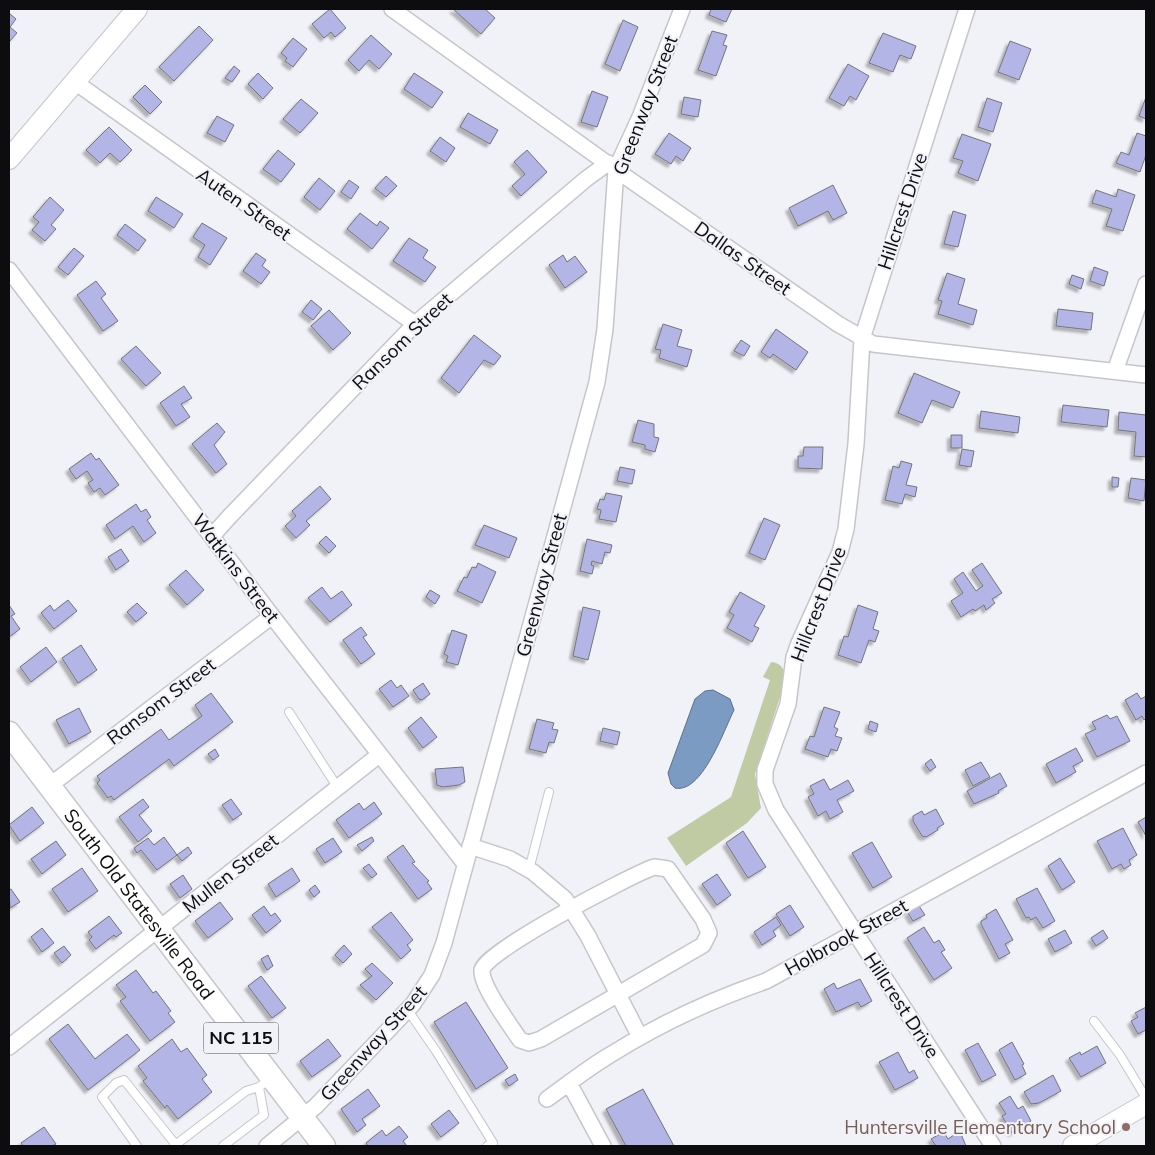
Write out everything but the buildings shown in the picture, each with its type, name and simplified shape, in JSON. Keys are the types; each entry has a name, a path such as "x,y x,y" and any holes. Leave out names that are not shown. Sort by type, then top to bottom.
{"main road":[{"path":"9,159 137,9"},
{"name":"South Old Statesville Road","path":"9,733 159,929 265,1083 302,1118 324,1146"},
{"path":"1073,1146 1146,1104"}],"street":[{"name":"Dallas Street","path":"392,9 612,166 862,339 872,344 1146,375"},
{"name":"Greenway Street","path":"267,1146 302,1118 407,1009 420,994 437,963 597,382 605,329 612,166 640,117 682,9"},
{"name":"Hillcrest Drive","path":"967,9 862,339 856,436 846,529 840,552 794,656 788,704 764,777 769,797 776,810 993,1146"},
{"name":"Auten Street","path":"75,82 335,270 415,324"},
{"name":"Ransom Street","path":"212,536 415,324 586,179 612,166"},
{"name":"Watkins Street","path":"9,270 272,616 465,864"},
{"path":"1115,371 1146,284"},
{"name":"Ransom Street","path":"49,786 272,616"},
{"name":"Mullen Street","path":"9,1047 380,755"},
{"name":"Holbrook Street","path":"547,1099 640,1036 704,1004 766,981 1146,773"},
{"path":"470,846 510,860 552,886 572,909 640,1036"},
{"path":"654,867 668,869 703,919 709,933 704,945 541,1039 529,1043 520,1040 485,983 482,970 486,962 509,945 572,909 636,873 654,867"},
{"path":"569,1083 603,1146"}],"lane":[{"path":"288,712 338,788"},
{"path":"529,870 549,792"},
{"path":"407,1009 436,1051 493,1143 487,1146"},
{"path":"1094,1021 1120,1055 1146,1098"},
{"path":"137,1146 102,1097 116,1083 124,1080 175,1145 246,1091 265,1083 264,1115 223,1146"}],"green space":[{"path":"771,662 782,667 786,679 755,774 761,808 747,823 686,866 667,838 731,797 770,680 763,677"}],"water":[{"path":"713,690 730,699 734,710 711,759 703,771 685,787 675,788 671,784 668,773 695,699 705,691"}],"place":[{"name":"Huntersville Elementary School","path":"1126,1127"}]}
